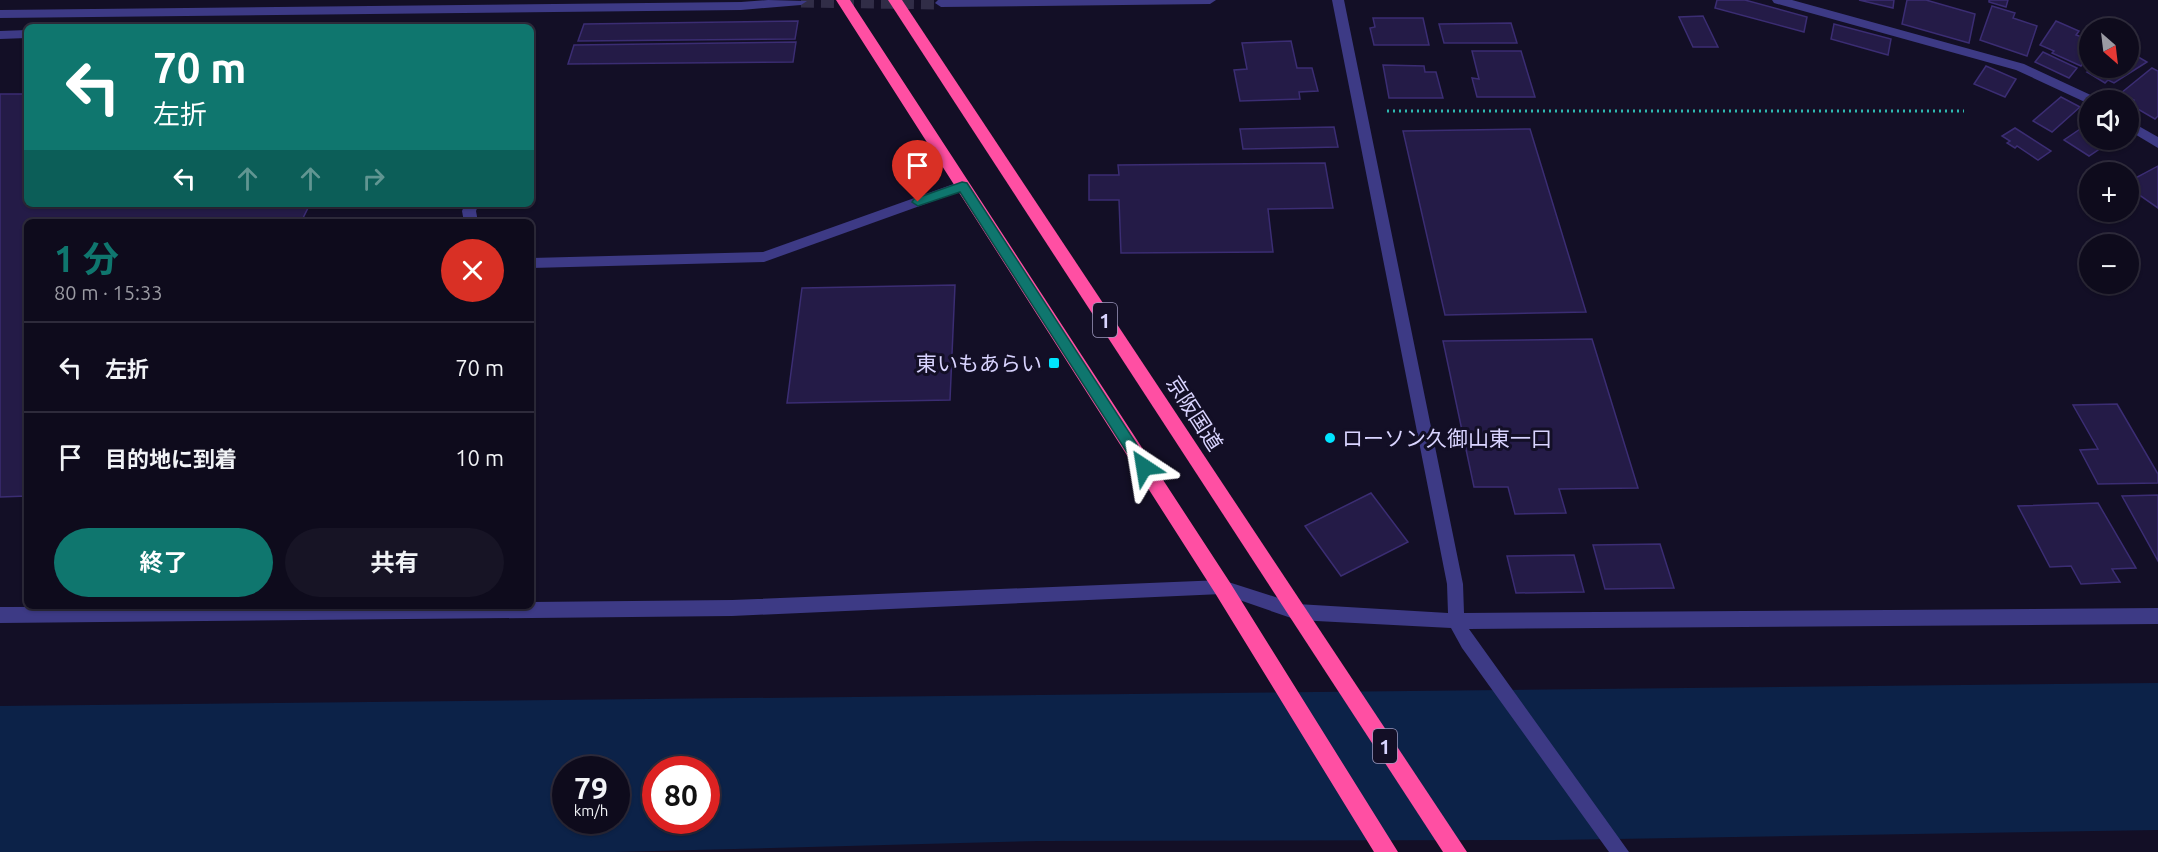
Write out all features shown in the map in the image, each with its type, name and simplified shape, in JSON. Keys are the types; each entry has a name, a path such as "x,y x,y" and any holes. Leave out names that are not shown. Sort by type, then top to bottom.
{"highway":[{"name":"1","path":"843,0 1222,587 1387,852"},
{"name":"京阪国道","path":"895,0 1456,852"}],"street":[{"path":"941,3 1210,0"},
{"path":"1338,0 1455,584 1456,621 1468,642 1620,852"},
{"path":"1778,0 2020,67 2079,94"},
{"path":"0,14 318,5 741,6 801,1"},
{"path":"0,35 24,34"},
{"path":"2139,131 2158,142"},
{"path":"534,263 764,256 962,186"},
{"path":"0,615 732,608 1222,587 1297,612 1456,621 2158,616"}],"path":[{"path":"1362,111 1964,111"}],"water":[{"path":"2158,683 2158,830 1555,840 1039,841 615,852 0,852 0,706"}],"building":[{"path":"1717,0 1745,0 1807,17 1804,32 1715,8"},
{"path":"1859,0 1894,0 1893,8"},
{"path":"1907,0 1926,0 1975,14 1969,43 1902,24"},
{"path":"1989,0 2008,0 2006,7 1989,2"},
{"path":"1992,6 2015,13 2013,18 2037,26 2027,56 1980,40"},
{"path":"1703,16 1718,47 1693,47 1679,17"},
{"path":"1373,18 1423,18 1429,45 1374,45 1370,28 1375,27"},
{"path":"798,21 795,39 578,41 584,24"},
{"path":"2056,21 2079,31 2076,35 2079,36 2079,65 2052,53 2054,51 2040,45"},
{"path":"1511,23 1517,43 1444,43 1439,24"},
{"path":"1834,24 1891,39 1888,55 1831,39"},
{"path":"1291,41 1297,68 1312,68 1318,91 1299,92 1300,99 1240,101 1234,70 1247,69 1242,43"},
{"path":"796,42 793,62 568,64 574,45"},
{"path":"1472,51 1521,51 1535,97 1477,97 1472,78 1479,79"},
{"path":"2043,52 2077,68 2069,78 2035,62"},
{"path":"2139,57 2147,62 2139,67"},
{"path":"1383,65 1424,66 1425,72 1436,72 1443,98 1389,98"},
{"path":"1986,66 2016,79 2005,97 1974,84"},
{"path":"2152,68 2158,71 2158,116 2155,119 2139,110 2139,90 2125,90"},
{"path":"2097,78 2122,78 2114,83 2108,80 2105,83"},
{"path":"0,94 24,94 24,207 308,207 302,219 24,219 24,496 0,497"},
{"path":"2061,97 2079,106 2052,132 2033,121"},
{"path":"1334,127 1338,147 1243,149 1240,129"},
{"path":"2015,128 2051,151 2038,160 2017,146 2015,148 2007,143 2010,141 2002,136"},
{"path":"1530,129 1586,312 1445,315 1403,131"},
{"path":"2079,130 2079,150 2064,140"},
{"path":"2080,150 2098,150 2089,156"},
{"path":"1325,163 1333,208 1268,209 1273,252 1121,253 1119,200 1089,200 1089,175 1119,175 1118,165"},
{"path":"2158,166 2158,208 2139,195 2139,176"},
{"path":"955,285 950,400 787,403 802,288"},
{"path":"1592,339 1638,488 1559,489 1566,513 1515,514 1508,487 1474,487 1443,341"},
{"path":"2117,404 2158,474 2158,483 2098,484 2080,450 2098,449 2073,405"},
{"path":"1371,493 1408,542 1341,576 1305,526"},
{"path":"2158,495 2158,561 2122,496"},
{"path":"2098,503 2136,568 2112,569 2120,582 2081,584 2071,566 2050,567 2018,506"},
{"path":"1660,544 1674,588 1605,589 1593,545"},
{"path":"1574,555 1584,592 1516,593 1507,556"}],"tunnel":[{"path":"801,1 941,3"}],"place":[{"name":"東いもあらい","path":"1054,363"},
{"name":"ローソン久御山東一口","path":"1330,438"}],"route":[{"path":"918,202 962,186 1144,467"}]}
